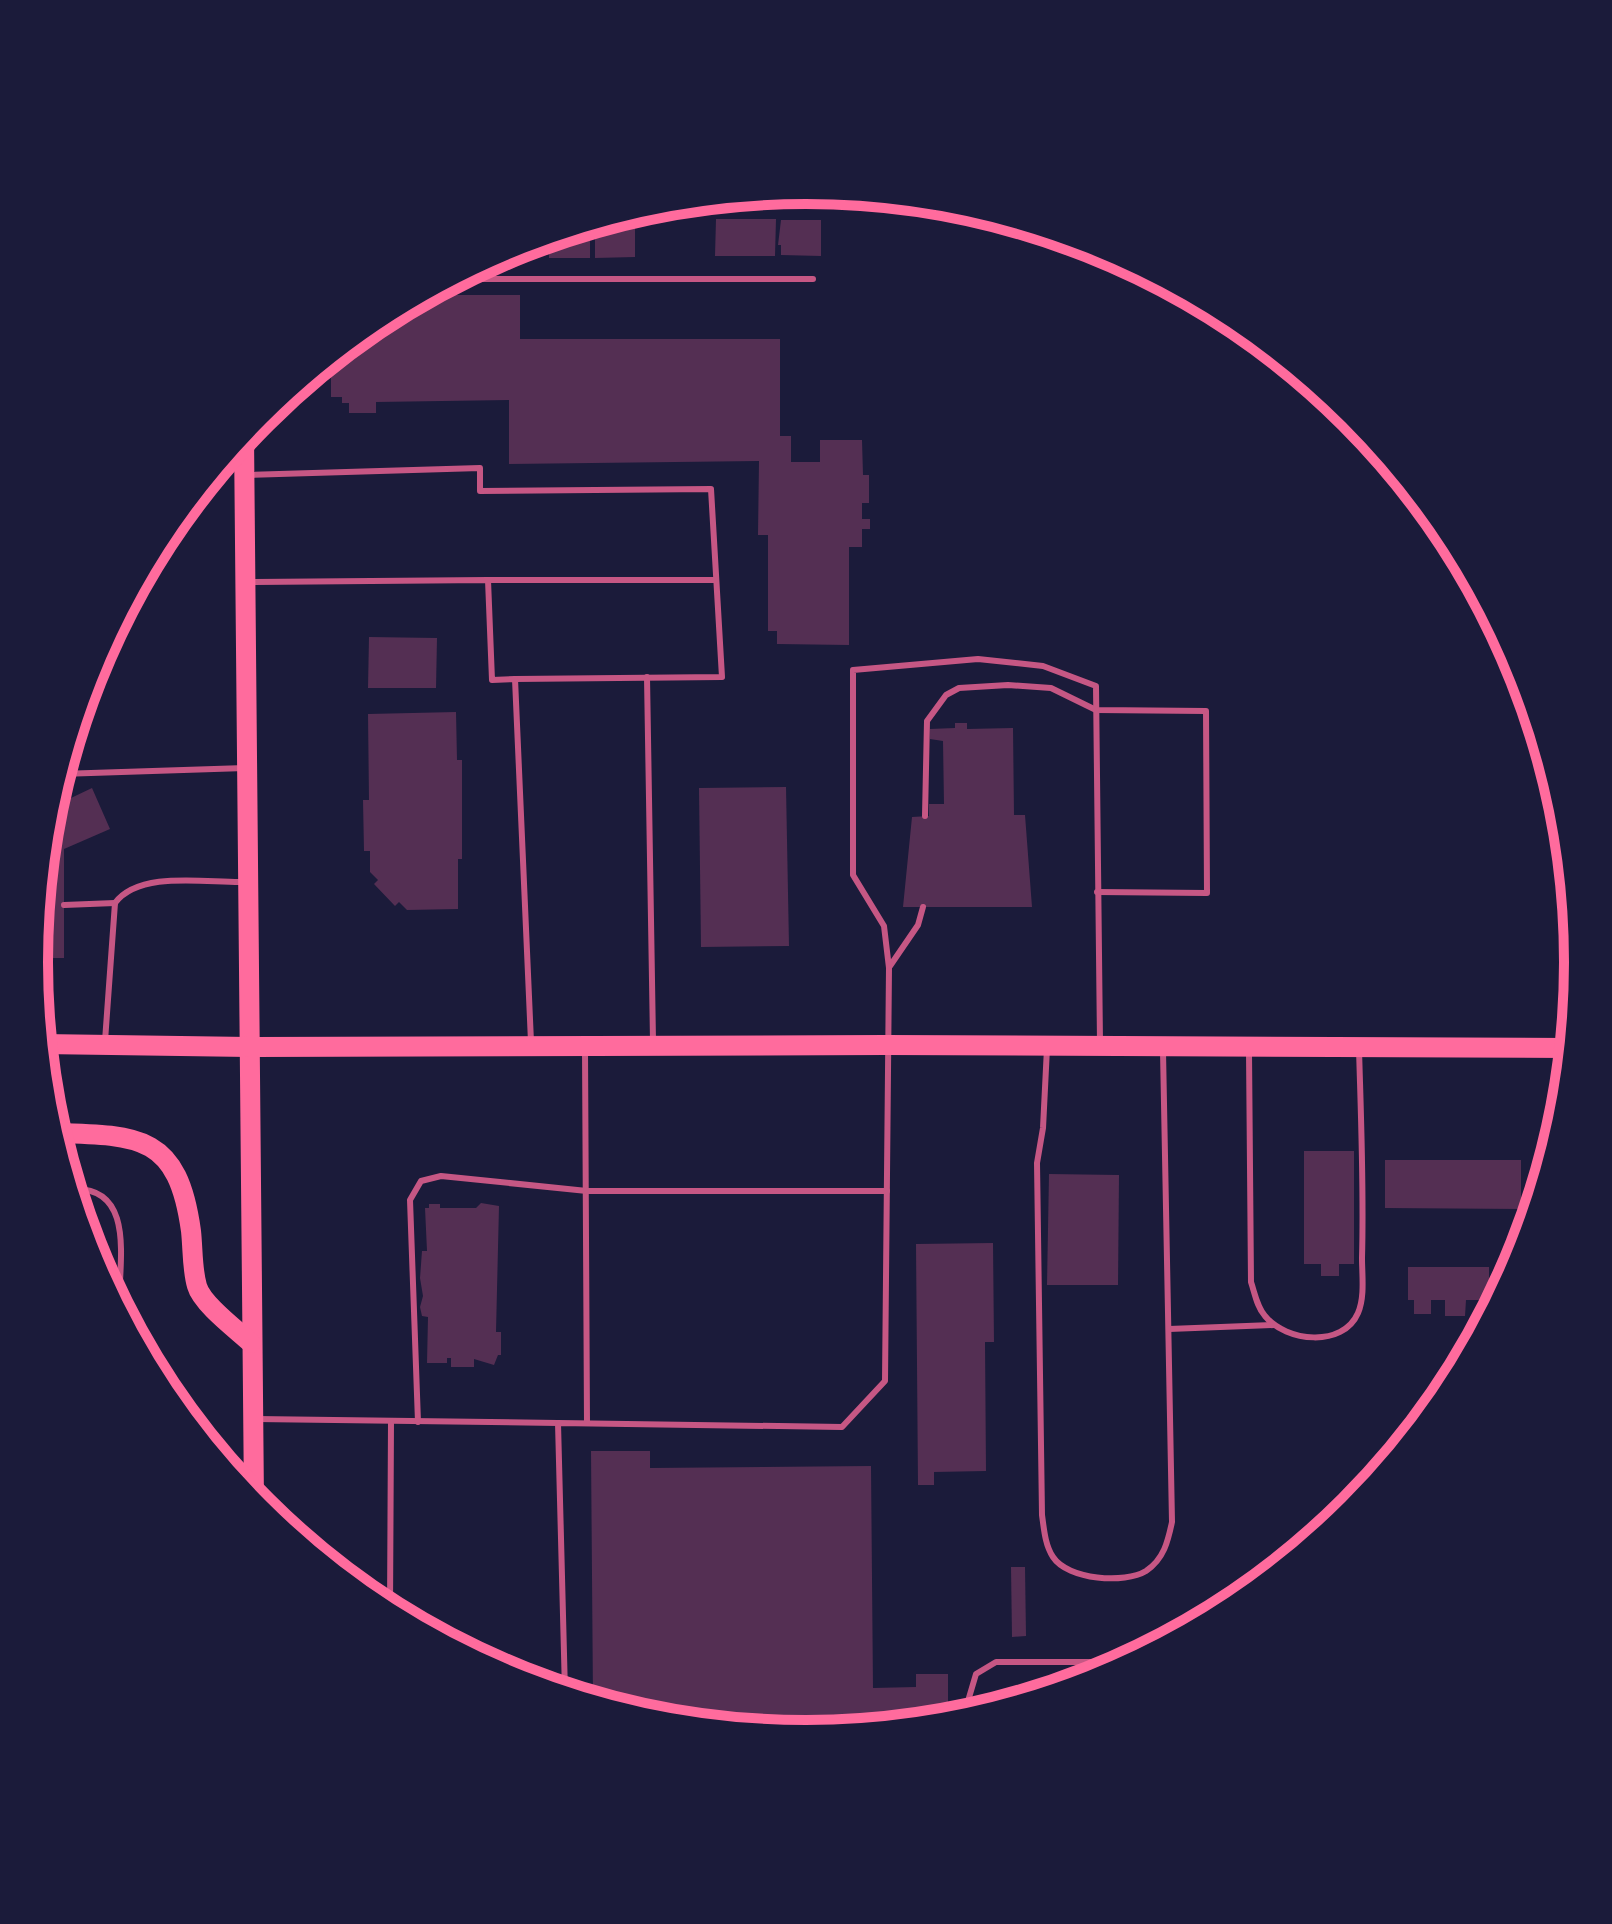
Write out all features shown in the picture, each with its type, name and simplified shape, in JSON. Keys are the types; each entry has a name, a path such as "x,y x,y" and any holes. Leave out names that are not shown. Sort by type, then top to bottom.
{"main road":[{"path":"244,453 254,1481"},
{"path":"53,1044 1559,1048"},
{"path":"68,1133 111,1134 144,1142 170,1163 183,1186 197,1288 251,1343"}],"lane":[{"path":"478,279 813,279"},
{"path":"245,475 480,468 480,491 711,489 722,677 492,680 488,580"},
{"path":"245,582 715,580"},
{"path":"252,1419 842,1427 885,1381 889,968 884,926 853,875 853,670 978,659 1043,666 1096,686 1100,1047"},
{"path":"647,677 653,1045"},
{"path":"515,679 531,1046"},
{"path":"925,816 927,721 946,695 959,688 1051,688 1096,710 1206,711 1207,893 1097,892"},
{"path":"72,774 248,767"},
{"path":"64,905 115,903 129,891 147,884 249,882"},
{"path":"105,1045 115,903"},
{"path":"889,968 918,925 923,907"},
{"path":"585,1045 587,1423"},
{"path":"1047,1047 1043,1128 1037,1163 1042,1515 1054,1558 1078,1575 1111,1578 1144,1573 1165,1549 1172,1522 1163,1047"},
{"path":"1249,1048 1251,1282 1257,1304 1274,1325 1288,1335 1338,1335 1359,1311 1363,1236 1359,1048"},
{"path":"418,1422 410,1200 421,1181 441,1176 587,1191 887,1191"},
{"path":"83,1188 107,1197 119,1215 119,1281"},
{"path":"1169,1329 1274,1325"},
{"path":"390,1595 391,1422"},
{"path":"558,1423 565,1681"},
{"path":"968,1702 976,1674 996,1662 1096,1662"}],"building":[{"path":"716,219 776,219 775,256 715,256"},
{"path":"781,220 821,220 821,256 781,255 781,245 778,245"},
{"path":"635,224 635,257 595,258 595,234"},
{"path":"590,236 590,258 549,258 549,249"},
{"path":"447,295 520,295 520,339 780,339 780,436 791,436 791,462 820,462 820,440 862,440 863,475 869,475 869,503 862,503 862,519 870,519 870,529 862,529 862,547 849,547 849,645 777,644 777,631 768,631 768,535 758,535 759,461 509,464 509,400 376,402 376,413 349,413 349,403 342,403 342,397 331,397 331,372 342,369 342,363 385,332"},
{"path":"369,637 437,638 436,688 368,688"},
{"path":"456,712 457,760 462,760 462,859 458,859 458,909 407,910 399,902 395,906 374,884 378,880 370,872 370,851 364,851 363,800 369,800 368,714"},
{"path":"955,723 967,723 967,729 1013,728 1014,815 1025,815 1032,907 903,907 912,817 929,816 929,804 944,804 943,741 930,739 930,729 955,728"},
{"path":"786,787 789,946 701,947 699,788"},
{"path":"92,788 110,829 64,849 64,958 48,958 54,863 66,800"},
{"path":"1304,1151 1354,1151 1354,1264 1339,1264 1339,1276 1321,1276 1321,1264 1304,1264"},
{"path":"1385,1160 1521,1160 1521,1209 1385,1208"},
{"path":"1049,1174 1119,1175 1118,1285 1047,1285"},
{"path":"481,1203 499,1206 496,1332 501,1332 501,1355 498,1355 494,1365 474,1359 474,1367 451,1367 451,1358 447,1358 447,1363 427,1363 428,1317 422,1316 420,1307 423,1296 420,1278 422,1251 427,1251 425,1208 429,1208 429,1204 440,1204 440,1208 476,1208"},
{"path":"993,1243 994,1342 985,1342 986,1471 934,1472 934,1485 918,1485 916,1244"},
{"path":"1408,1267 1489,1267 1486,1297 1484,1300 1466,1300 1465,1316 1445,1316 1445,1300 1431,1300 1431,1314 1414,1314 1414,1300 1408,1300"},
{"path":"591,1451 650,1451 650,1468 871,1466 873,1688 916,1687 916,1674 948,1674 948,1706 856,1718 756,1718 707,1714 593,1689"},
{"path":"1011,1567 1025,1567 1026,1636 1012,1637"}]}
